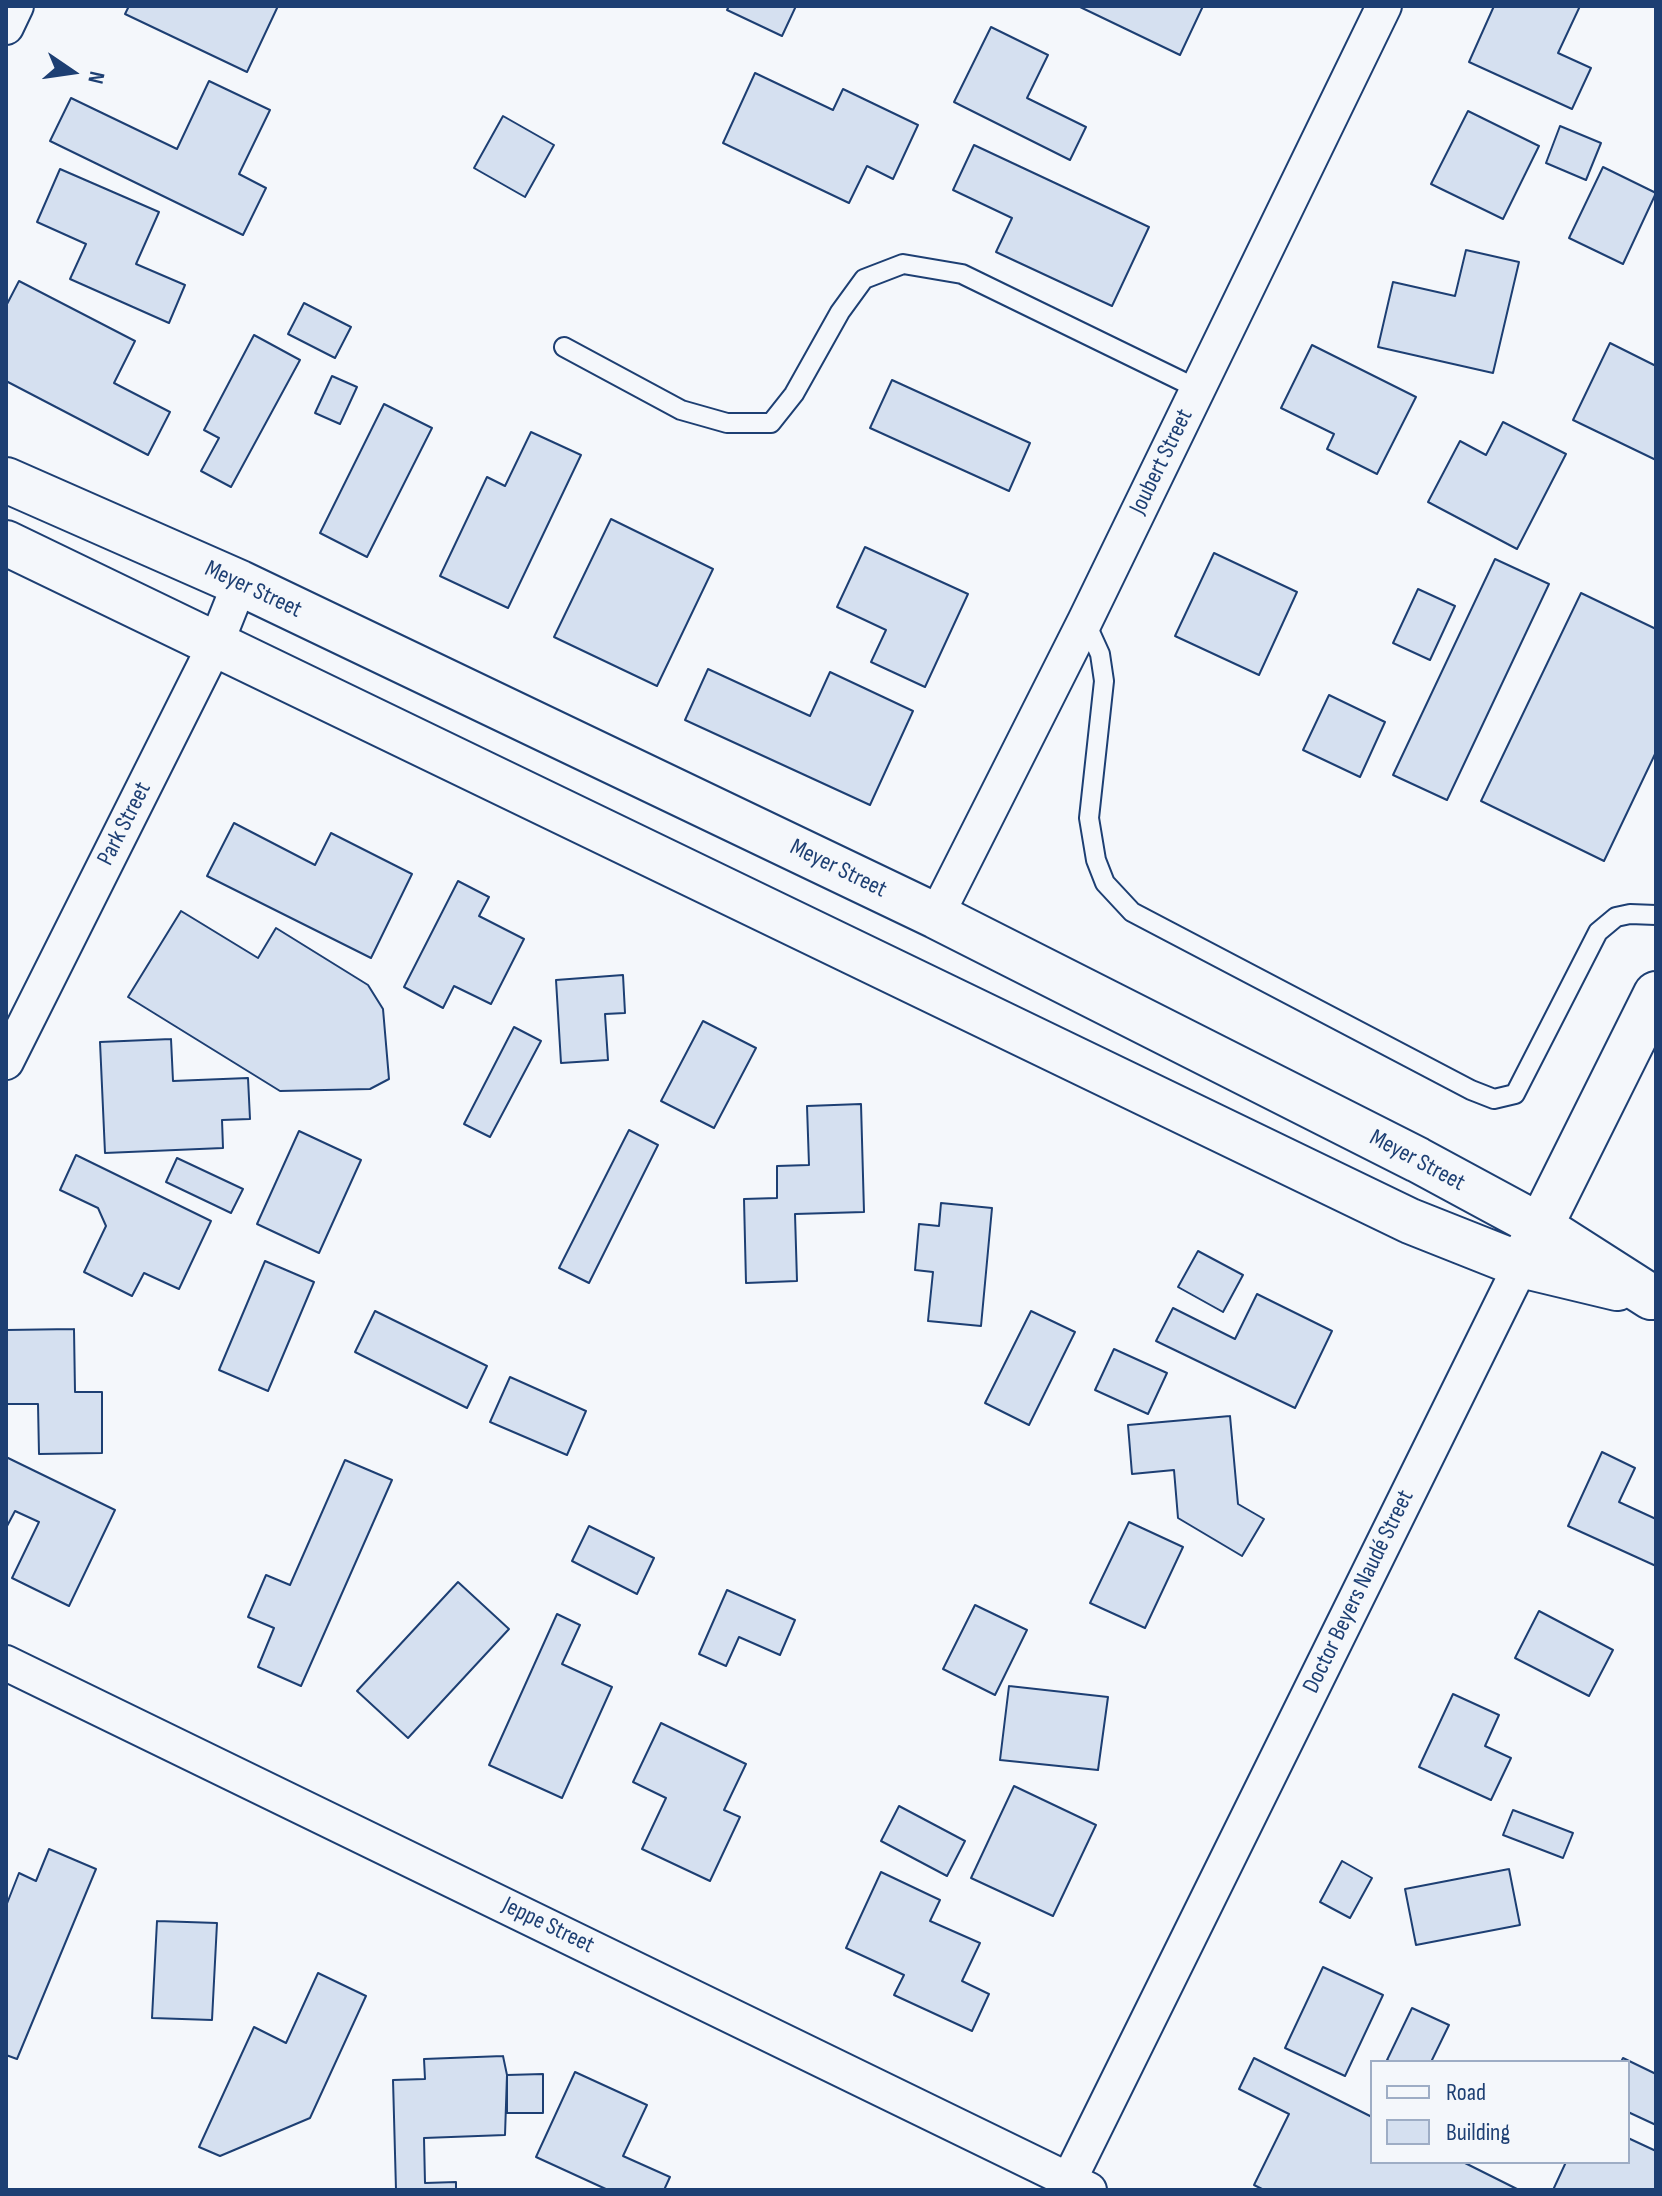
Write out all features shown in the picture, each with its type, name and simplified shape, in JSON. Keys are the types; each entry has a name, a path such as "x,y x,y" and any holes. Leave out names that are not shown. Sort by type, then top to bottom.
{"main road":[{"name":"Meyer Street","path":"6,480 240,583 936,916 1418,1160 1540,1226 1653,1298"},
{"name":"Meyer Street","path":"6,543 1410,1221 1521,1265 1653,1298"},
{"name":"Doctor Beyers Naudé Street","path":"1521,1265 1656,994"}],"street":[{"path":"6,27 16,6"},
{"name":"Joubert Street","path":"936,916 1085,621 1384,6"},
{"name":"Park Street","path":"6,1062 216,643 240,583"},
{"name":"Doctor Beyers Naudé Street","path":"1074,2187 1521,1265"},
{"name":"Jeppe Street","path":"6,1663 1074,2187"}],"lane":[{"path":"564,347 681,410 727,423 771,423 794,394 840,312 864,279 903,264 962,274 1198,389"},
{"path":"1085,621 1100,654 1104,681 1089,818 1096,860 1105,883 1132,912 1471,1090 1494,1099 1515,1094 1598,932 1616,917 1656,915"}],"building":[{"path":"129,6 278,6 247,72 125,14"},
{"path":"729,6 796,6 782,36 727,10"},
{"path":"1078,6 1203,6 1180,55"},
{"path":"1494,6 1580,6 1558,53 1591,68 1572,109 1469,62"},
{"path":"991,27 1048,55 1027,98 1086,127 1070,160 954,102"},
{"path":"755,73 833,110 843,89 918,125 893,179 867,166 849,203 723,143"},
{"path":"209,81 270,110 239,174 266,188 243,235 50,141 71,98 177,149"},
{"path":"1468,111 1539,146 1503,219 1431,184"},
{"path":"503,116 554,145 525,197 474,168"},
{"path":"1560,126 1601,143 1586,180 1546,163"},
{"path":"974,145 1149,227 1112,306 996,252 1012,218 953,190"},
{"path":"1603,167 1656,193 1623,264 1569,238"},
{"path":"60,169 159,212 136,264 185,285 169,323 70,279 86,244 37,222"},
{"path":"1466,250 1519,262 1493,373 1378,347 1393,282 1455,296"},
{"path":"19,281 135,341 114,383 170,412 148,455 6,381 6,306"},
{"path":"304,303 351,327 335,358 288,334"},
{"path":"254,335 300,360 231,487 201,471 219,438 204,430"},
{"path":"1610,343 1656,366 1656,460 1573,420"},
{"path":"1312,345 1416,397 1377,474 1327,449 1334,434 1281,408"},
{"path":"332,376 357,387 340,424 315,413"},
{"path":"892,380 1030,443 1009,491 870,428"},
{"path":"384,404 432,428 367,557 320,533"},
{"path":"1503,422 1566,454 1517,549 1428,502 1460,441 1486,455"},
{"path":"531,432 581,455 508,608 440,576 487,477 505,486"},
{"path":"611,519 713,569 657,686 554,637"},
{"path":"865,547 968,594 925,687 871,662 886,630 837,607"},
{"path":"1214,553 1297,592 1259,675 1175,636"},
{"path":"1495,559 1549,584 1447,800 1393,775"},
{"path":"1418,589 1455,606 1430,660 1393,643"},
{"path":"1581,593 1656,629 1656,752 1604,861 1481,801"},
{"path":"708,669 810,716 830,672 913,711 870,805 685,720"},
{"path":"1329,695 1385,722 1360,777 1303,750"},
{"path":"234,823 315,865 331,833 412,874 371,958 207,876"},
{"path":"458,881 489,897 479,916 524,939 491,1004 454,986 443,1008 404,987"},
{"path":"181,911 258,958 276,928 368,985 383,1009 389,1079 370,1089 280,1091 128,997"},
{"path":"623,975 625,1013 605,1014 608,1060 561,1063 556,980"},
{"path":"703,1021 756,1048 714,1128 661,1101"},
{"path":"514,1027 541,1041 490,1137 464,1124"},
{"path":"171,1039 173,1081 248,1078 250,1119 222,1120 223,1148 105,1153 100,1042"},
{"path":"861,1104 864,1212 795,1214 797,1281 746,1283 744,1199 777,1198 777,1166 809,1165 807,1106"},
{"path":"629,1130 658,1145 589,1283 559,1268"},
{"path":"299,1131 361,1160 319,1253 257,1224"},
{"path":"76,1155 211,1221 179,1289 144,1273 132,1296 84,1272 106,1226 98,1208 60,1190"},
{"path":"177,1158 243,1189 231,1213 166,1182"},
{"path":"941,1203 992,1208 981,1326 928,1321 933,1272 915,1270 919,1224 939,1226"},
{"path":"1198,1251 1243,1275 1223,1312 1178,1287"},
{"path":"265,1261 314,1282 268,1391 219,1370"},
{"path":"1257,1294 1332,1331 1295,1408 1156,1341 1173,1308 1235,1339"},
{"path":"375,1311 487,1366 467,1408 355,1352"},
{"path":"1031,1311 1075,1332 1029,1425 985,1403"},
{"path":"74,1329 75,1392 102,1392 102,1453 39,1454 38,1404 6,1404 6,1330"},
{"path":"1114,1349 1167,1373 1148,1414 1095,1390"},
{"path":"510,1377 586,1411 567,1455 490,1422"},
{"path":"1230,1416 1238,1504 1264,1519 1242,1556 1178,1518 1174,1470 1132,1474 1128,1425"},
{"path":"1602,1452 1635,1468 1619,1502 1656,1519 1656,1566 1568,1526"},
{"path":"6,1457 115,1510 69,1606 12,1578 39,1522 15,1511 6,1528"},
{"path":"345,1460 392,1480 301,1686 258,1667 274,1628 248,1617 266,1575 290,1585"},
{"path":"1129,1522 1183,1547 1145,1628 1090,1603"},
{"path":"589,1526 654,1558 637,1594 572,1561"},
{"path":"458,1582 509,1629 408,1738 357,1691"},
{"path":"727,1590 795,1620 780,1655 739,1637 726,1666 699,1654"},
{"path":"975,1605 1027,1630 995,1695 943,1669"},
{"path":"1539,1611 1613,1650 1589,1696 1515,1658"},
{"path":"557,1614 580,1625 562,1664 612,1687 562,1798 489,1765"},
{"path":"1009,1686 1108,1697 1098,1770 1000,1760"},
{"path":"1453,1694 1499,1715 1485,1746 1511,1758 1491,1800 1419,1767"},
{"path":"661,1723 746,1764 724,1810 740,1817 710,1881 642,1849 666,1798 633,1782"},
{"path":"1014,1786 1096,1825 1053,1916 971,1878"},
{"path":"899,1806 965,1841 947,1876 881,1841"},
{"path":"1513,1810 1573,1833 1563,1858 1503,1835"},
{"path":"49,1849 96,1869 17,2059 6,2055 6,1906 19,1873 36,1881"},
{"path":"1342,1861 1372,1878 1350,1918 1320,1902"},
{"path":"1509,1869 1520,1925 1416,1945 1405,1889"},
{"path":"881,1872 940,1900 930,1921 980,1943 962,1981 989,1994 972,2031 894,1995 904,1975 846,1948"},
{"path":"157,1921 217,1923 212,2020 152,2018"},
{"path":"1323,1967 1383,1995 1345,2076 1285,2048"},
{"path":"318,1973 366,1996 310,2118 220,2156 199,2147 254,2027 286,2043"},
{"path":"1412,2008 1449,2025 1432,2060 1387,2060"},
{"path":"503,2056 507,2075 505,2135 424,2138 425,2183 456,2182 456,2190 396,2190 393,2080 425,2079 424,2059"},
{"path":"1254,2058 1370,2116 1370,2164 1467,2164 1519,2190 1264,2190 1254,2185 1289,2114 1239,2089"},
{"path":"1630,2061 1656,2074 1656,2125 1630,2113"},
{"path":"575,2072 647,2105 623,2156 670,2177 664,2190 608,2190 536,2157"},
{"path":"543,2074 543,2113 507,2113 507,2075"},
{"path":"1630,2139 1656,2151 1656,2190 1553,2190 1565,2164 1630,2164"}]}
